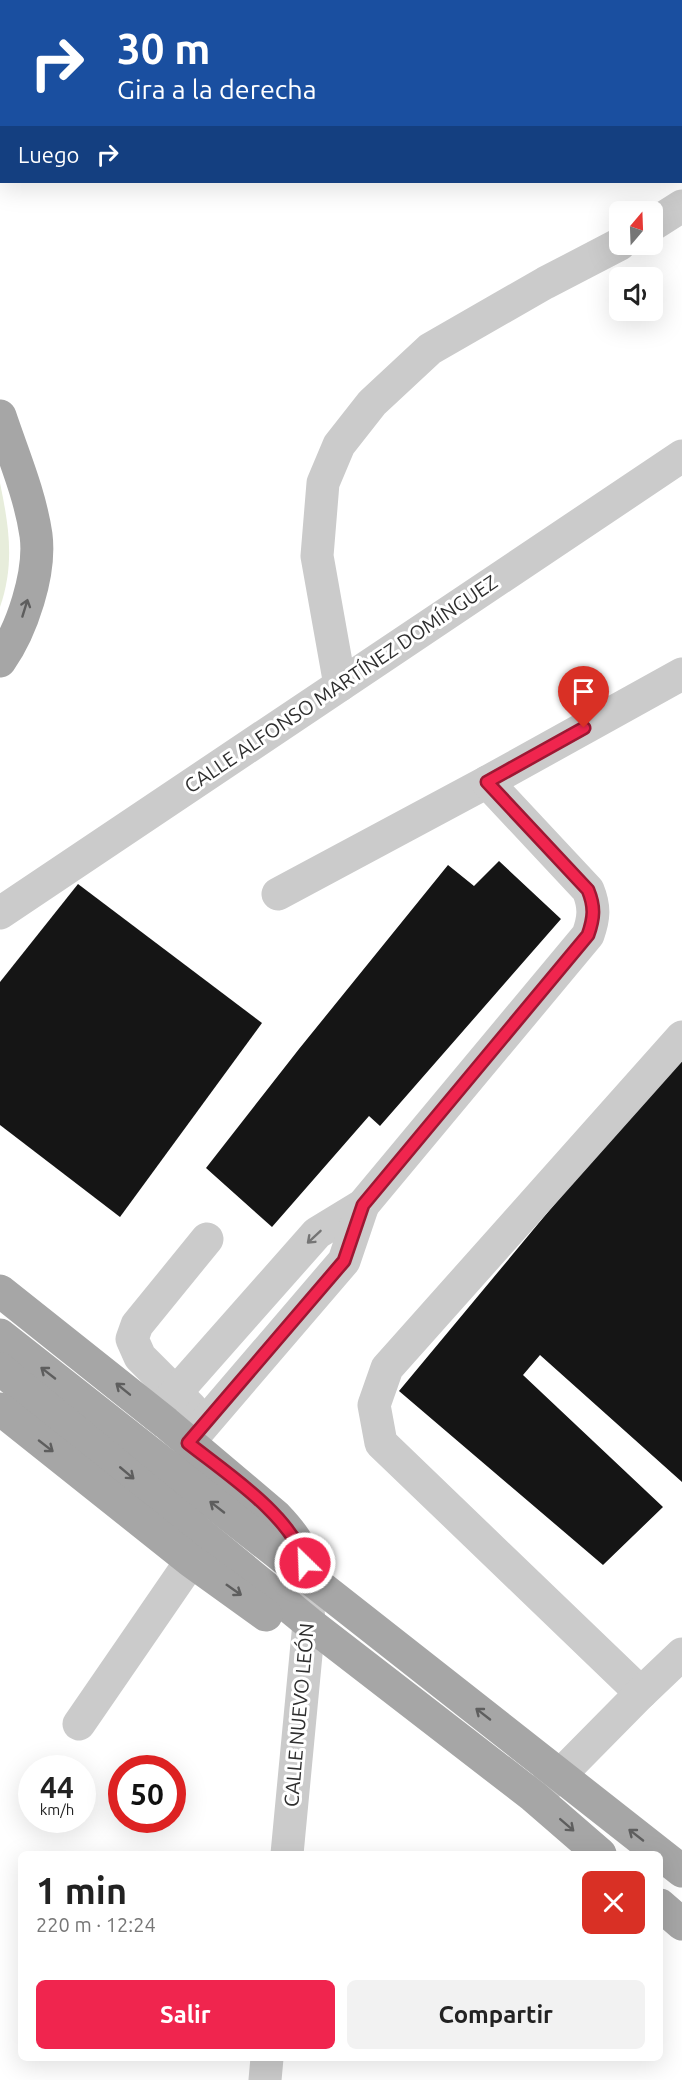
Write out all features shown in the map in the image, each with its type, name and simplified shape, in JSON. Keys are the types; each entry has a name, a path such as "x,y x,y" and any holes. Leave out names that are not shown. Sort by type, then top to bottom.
{"main road":[{"path":"0,416 31,507 36,537 35,573 28,601 19,626 0,661"},
{"path":"0,1291 166,1405 197,1432 254,1496 291,1532 301,1548 306,1577"},
{"path":"0,1335 263,1544 657,1851"},
{"path":"0,1370 242,1568 308,1635"},
{"path":"0,1410 192,1561 242,1596 308,1635 533,1796 597,1851"},
{"path":"663,1856 682,1871"},
{"path":"663,1908 682,1924"}],"street":[{"path":"663,218 682,207"},
{"path":"340,685 317,556 323,483 339,445 372,403 430,349 545,283 609,250"},
{"name":"CALLE ALFONSO MARTÍNEZ DOMÍNGUEZ","path":"0,913 682,456"},
{"path":"278,894 682,674"},
{"path":"207,1239 137,1325 132,1339 166,1405 316,1233 363,1205 588,935 594,919 594,903 588,890 487,782"},
{"path":"641,1693 381,1443 374,1405 387,1368 682,1037"},
{"path":"197,1432 344,1261 363,1205"},
{"path":"78,1724 192,1561"},
{"name":"CALLE NUEVO LEÓN","path":"286,1851 308,1635 306,1577"},
{"path":"533,1796 560,1775 682,1654"}],"green space":[{"path":"0,483 6,514 9,560 8,576 0,607"}],"building":[{"path":"499,861 561,919 380,1126 369,1116 272,1227 206,1168 448,865 474,886"},
{"path":"78,884 262,1023 120,1217 0,1125 0,982"},
{"path":"682,1051 682,1482 540,1355 523,1375 663,1507 603,1565 399,1391"}],"route":[{"path":"305,1563 301,1548 291,1532 276,1516 188,1443 344,1261 363,1205 588,935 594,919 594,903 588,890 487,782 584,728"}]}
